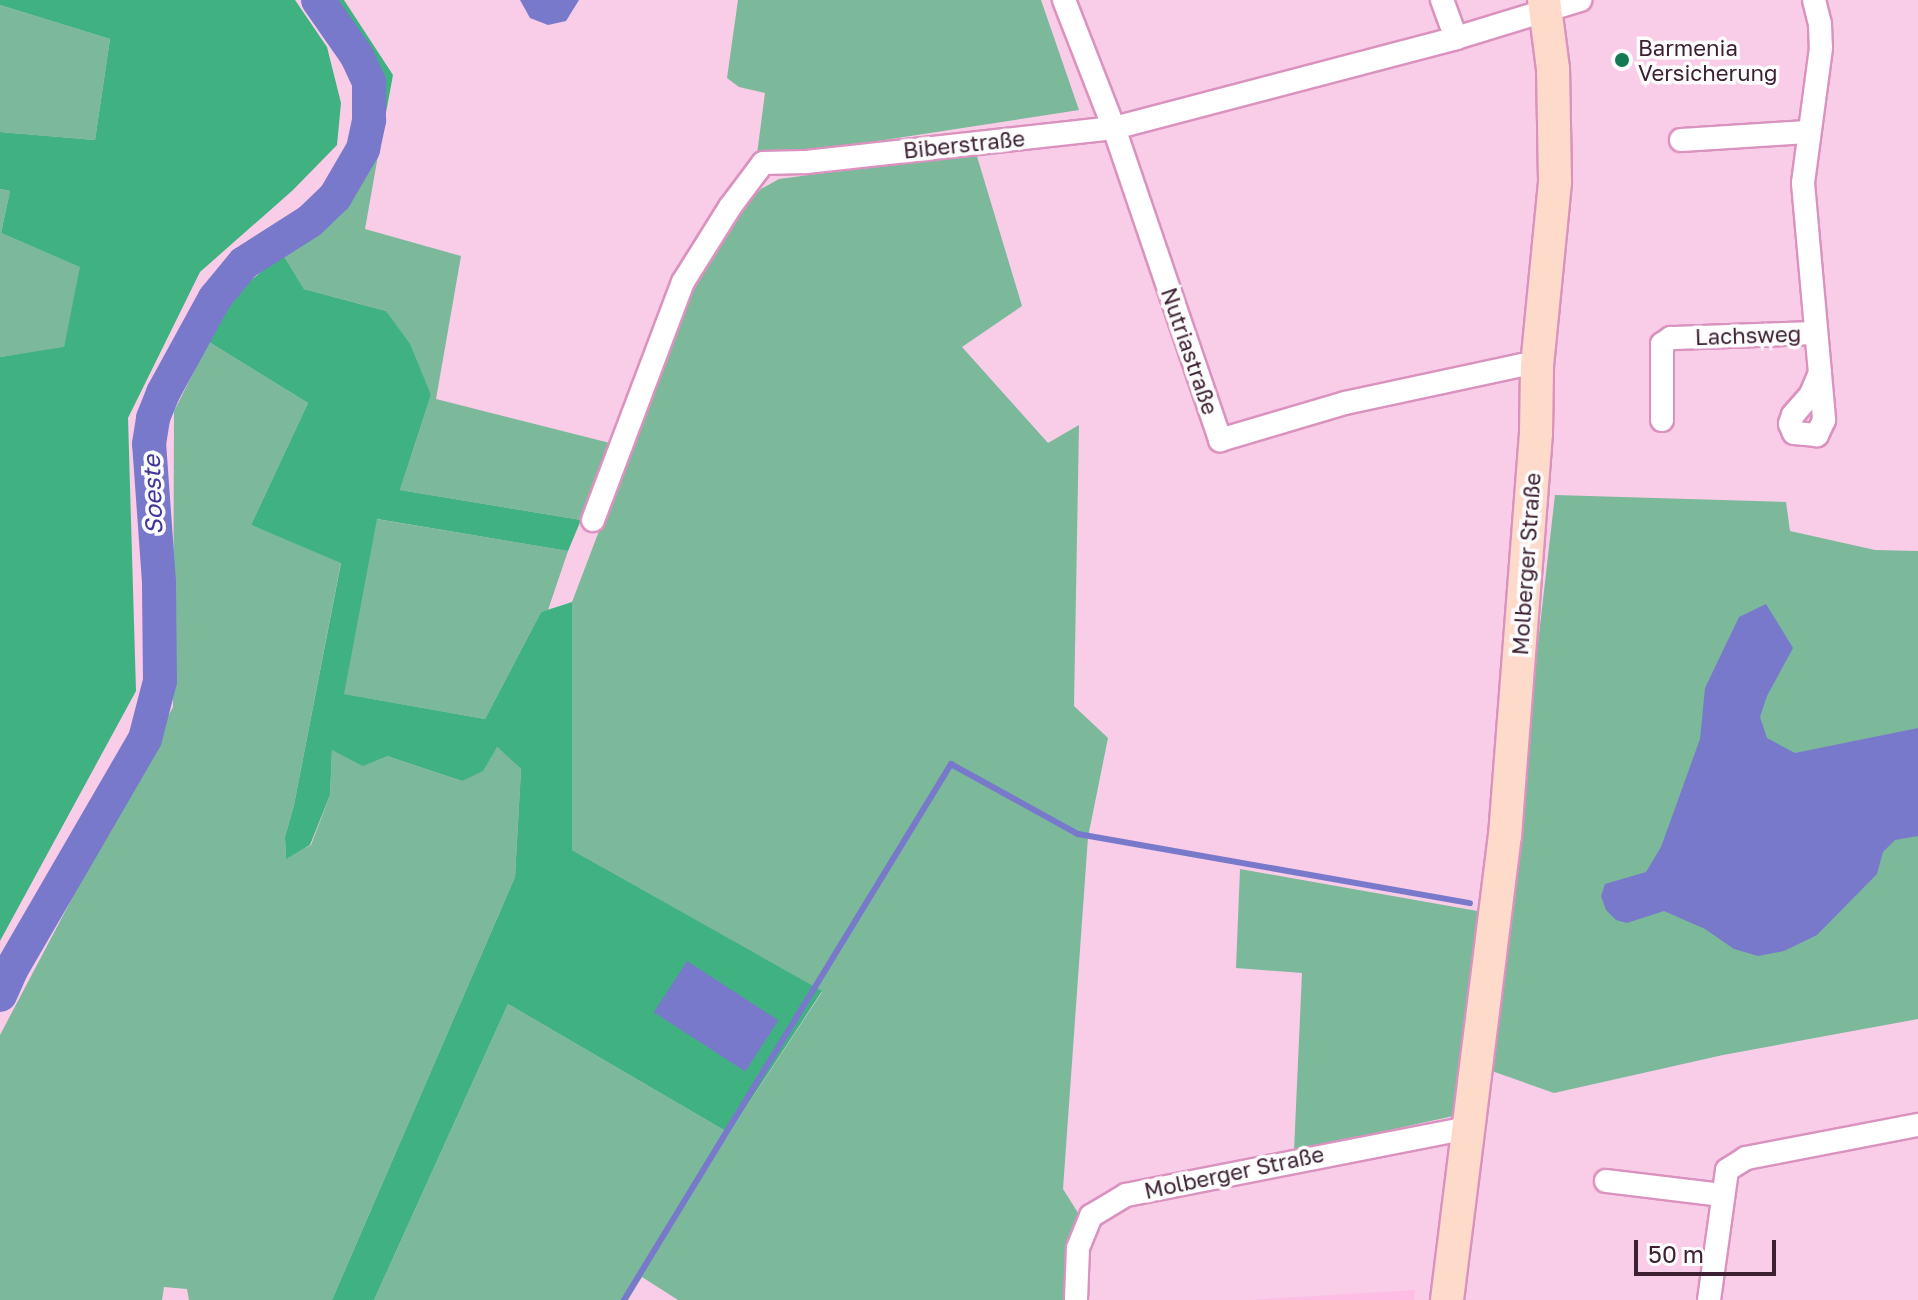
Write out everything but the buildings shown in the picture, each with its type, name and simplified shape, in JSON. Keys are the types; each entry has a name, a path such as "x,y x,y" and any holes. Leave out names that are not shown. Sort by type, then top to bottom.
{"main road":[{"name":"Molberger Straße","path":"1447,1300 1505,836 1535,448 1537,366 1555,181 1553,69 1545,5"}],"street":[{"name":"Nutriastraße","path":"1064,0 1114,128 1220,440 1345,403 1522,365 1537,366"},
{"path":"1442,0 1456,38"},
{"name":"Biberstraße","path":"593,520 683,282 763,163 806,162 1114,128 1456,38 1545,5 1580,0"},
{"name":"Lachsweg","path":"1814,0 1820,24 1821,48 1803,183 1820,373"},
{"path":"1681,140 1808,132"},
{"name":"Lachsweg","path":"1662,420 1662,344 1671,338 1816,333"},
{"path":"1709,1300 1721,1195 1727,1170 1746,1158 1918,1125"},
{"name":"Molberger Straße","path":"1076,1300 1078,1248 1091,1216 1104,1205 1126,1195 1469,1128"},
{"path":"1606,1181 1721,1195"}],"shaded area":[{"path":"520,0 579,0 566,21 548,25 530,18"},
{"path":"1766,604 1793,648 1767,696 1760,717 1767,738 1795,753 1918,728 1918,836 1895,840 1883,852 1877,874 1817,935 1784,951 1758,956 1734,949 1705,929 1664,911 1627,923 1616,920 1606,910 1601,896 1605,884 1646,872 1661,847 1700,739 1705,688 1739,617"},
{"path":"687,961 778,1020 745,1072 654,1012"},
{"path":"1415,1290 1414,1300 1251,1300"}],"green space":[{"path":"0,0 295,0 327,47 341,103 337,145 293,190 200,272 128,418 136,691 0,941 0,357 64,347 80,267 1,233 10,191 0,189 0,132 95,140 110,39 0,5"},
{"path":"326,0 344,0 393,75 379,150 374,149 372,72"},
{"path":"738,0 1041,0 1079,110 767,158 757,154 765,93 739,87 727,78"},
{"path":"0,5 110,39 95,140 0,132"},
{"path":"374,149 379,150 365,229 461,256 436,399 610,443 581,520 400,490 431,395 386,311 304,289 282,253 341,201"},
{"path":"976,153 1022,306 962,347 1048,443 1079,425 1074,706 1108,738 1088,837 1063,1189 1080,1216 1069,1241 1064,1300 678,1300 642,1277 628,1300 374,1300 508,1004 729,1133 822,992 572,850 572,602 693,284 737,214 761,189 779,179"},
{"path":"0,189 10,191 1,233 81,267 64,348 0,357"},
{"path":"282,253 304,289 386,311 410,344 431,395 400,490 581,520 568,551 377,519 344,694 485,719 541,612 572,602 572,850 822,991 729,1133 508,1004 374,1300 332,1300 515,877 521,769 497,747 483,771 462,781 387,756 363,766 332,750 330,795 310,845 286,859 285,837 294,805 341,563 251,525 308,403 209,342 228,301"},
{"path":"209,342 308,403 251,525 341,562 294,805 285,837 286,858 311,845 330,795 332,750 387,756 462,781 497,747 521,769 515,877 332,1300 189,1300 187,1289 164,1287 162,1300 0,1300 0,1035 173,707 174,411"},
{"path":"1555,495 1786,502 1790,531 1875,550 1918,551 1918,1019 1723,1055 1554,1093 1489,1070"},
{"path":"376,519 568,551 548,610 541,612 485,719 343,694"},
{"path":"1240,869 1483,912 1458,1115 1294,1151 1302,973 1236,968"}],"waterway":[{"name":"Soeste","path":"0,995 11,970 145,739 160,681 159,582 149,444 153,418 163,393 215,298 244,263 310,221 335,197 363,149 369,120 369,82 357,56 318,0"},
{"path":"624,1300 951,764 1078,834 1470,903"}],"place":[{"name":"Barmenia Versicherung","path":"1622,60"}]}
